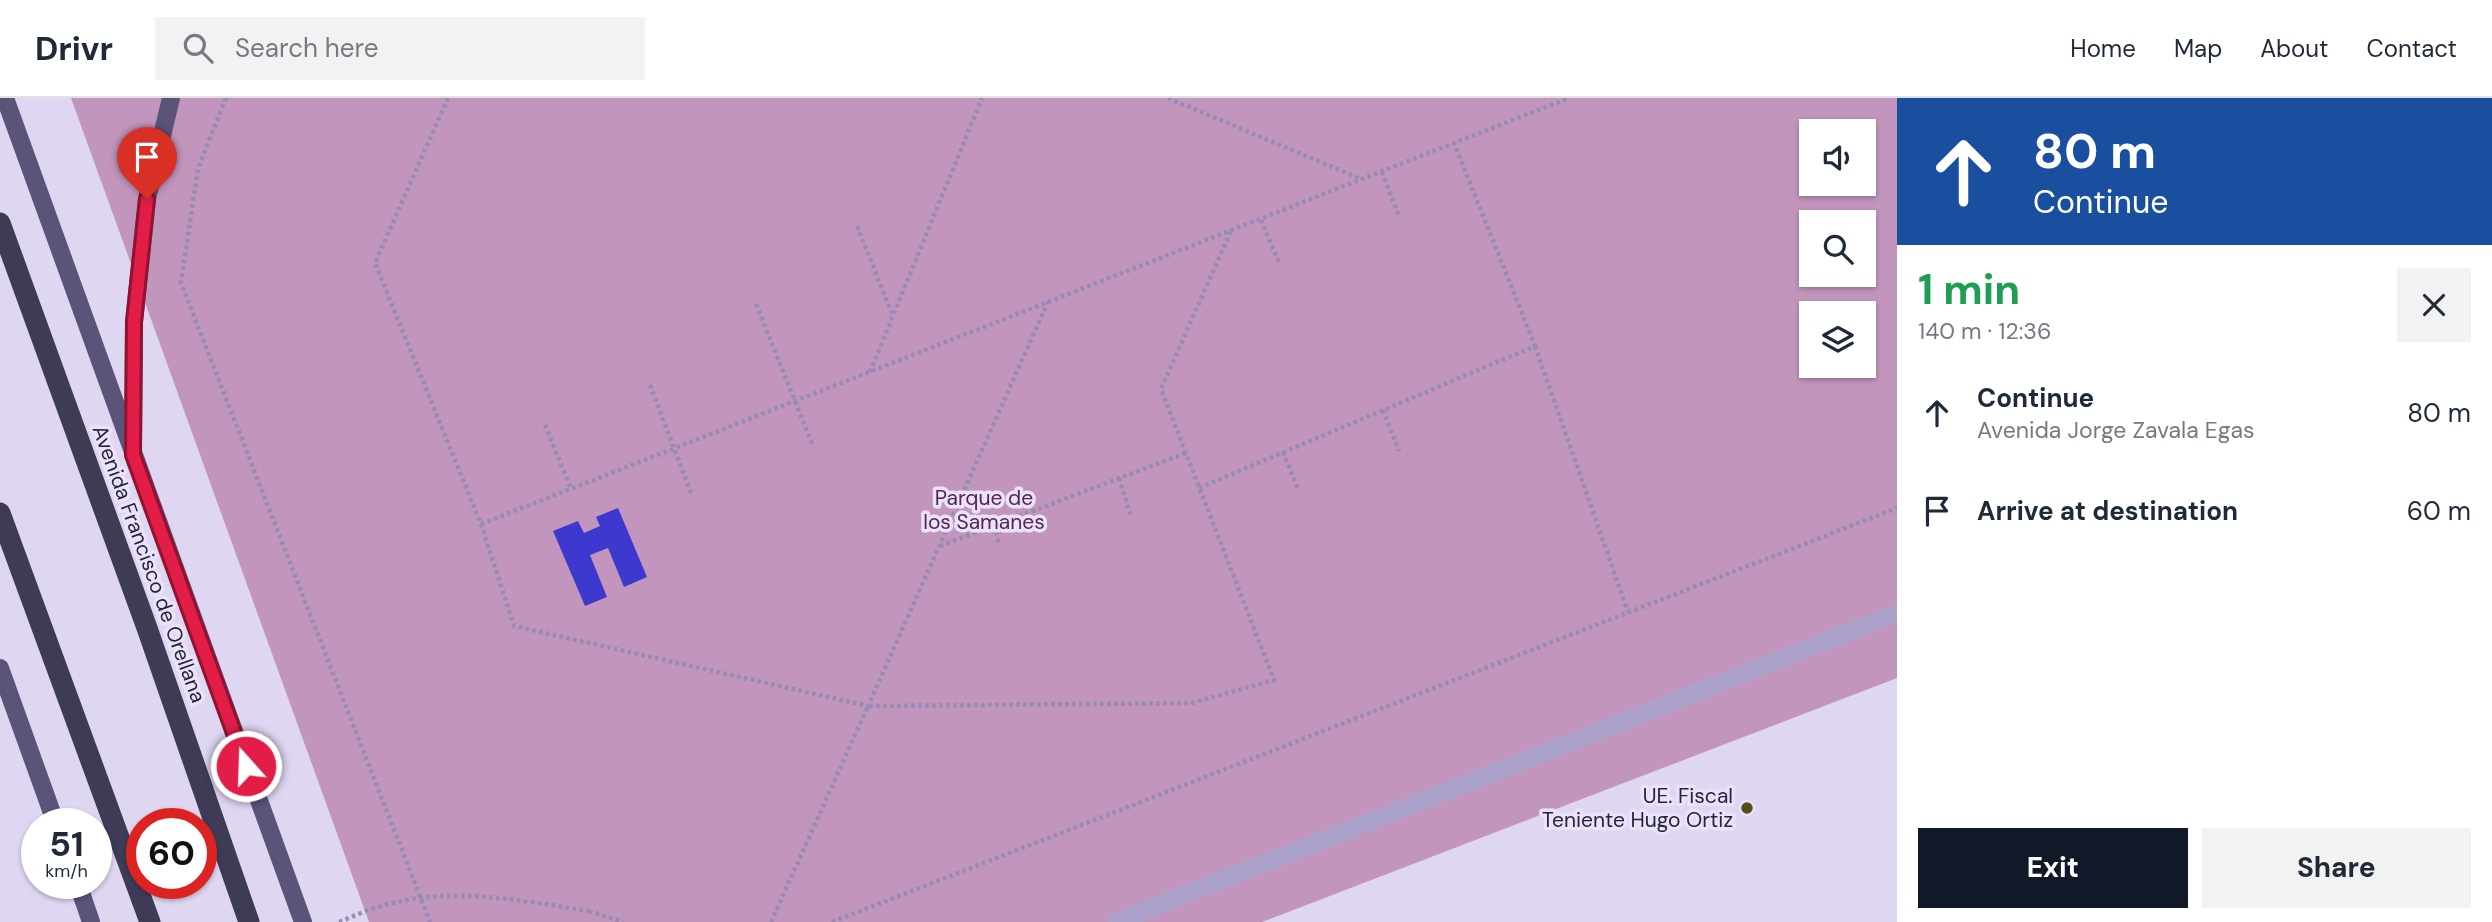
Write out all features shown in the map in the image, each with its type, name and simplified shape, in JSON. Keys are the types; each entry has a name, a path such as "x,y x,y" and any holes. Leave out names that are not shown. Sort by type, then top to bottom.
{"highway":[{"name":"Avenida Francisco de Orellana","path":"0,223 147,628 248,922"},
{"path":"0,513 150,922"}],"main road":[{"name":"Avenida Francisco de Orellana","path":"5,98 303,922"},
{"path":"133,455 134,322 145,212 171,98"},
{"path":"0,668 50,808"},
{"path":"83,899 91,922"}],"lane":[{"path":"1116,922 1897,613"}],"path":[{"path":"226,98 198,168 181,283 430,922"},
{"path":"448,98 375,263 481,524 514,626 868,706 1192,703 1275,680 1161,389 1231,230"},
{"path":"870,372 982,98"},
{"path":"1168,98 1362,179"},
{"path":"481,524 1569,98"},
{"path":"1454,143 1535,346 1628,612"},
{"path":"1382,172 1399,216"},
{"path":"1261,220 1279,263"},
{"path":"857,226 893,316"},
{"path":"771,922 1048,302"},
{"path":"756,304 813,446"},
{"path":"1199,488 1535,346"},
{"path":"650,385 691,493"},
{"path":"1383,410 1399,451"},
{"path":"545,425 571,489"},
{"path":"1283,452 1298,489"},
{"path":"939,546 1186,453"},
{"path":"1119,478 1131,516"},
{"path":"832,922 1897,508"},
{"path":"995,525 999,545"},
{"path":"339,922 386,905 439,896 490,897 589,911 623,922"}],"green space":[{"name":"Parque de los Samanes","path":"71,98 1897,98 1897,678 1262,922 369,922"}],"building":[{"path":"618,508 647,577 624,587 608,548 590,555 607,597 585,606 553,531 578,521 584,533 600,526 596,517"}],"place":[{"name":"UE. Fiscal Teniente Hugo Ortiz","path":"1747,808"}],"route":[{"path":"147,199 134,322 133,455 246,766"}]}
